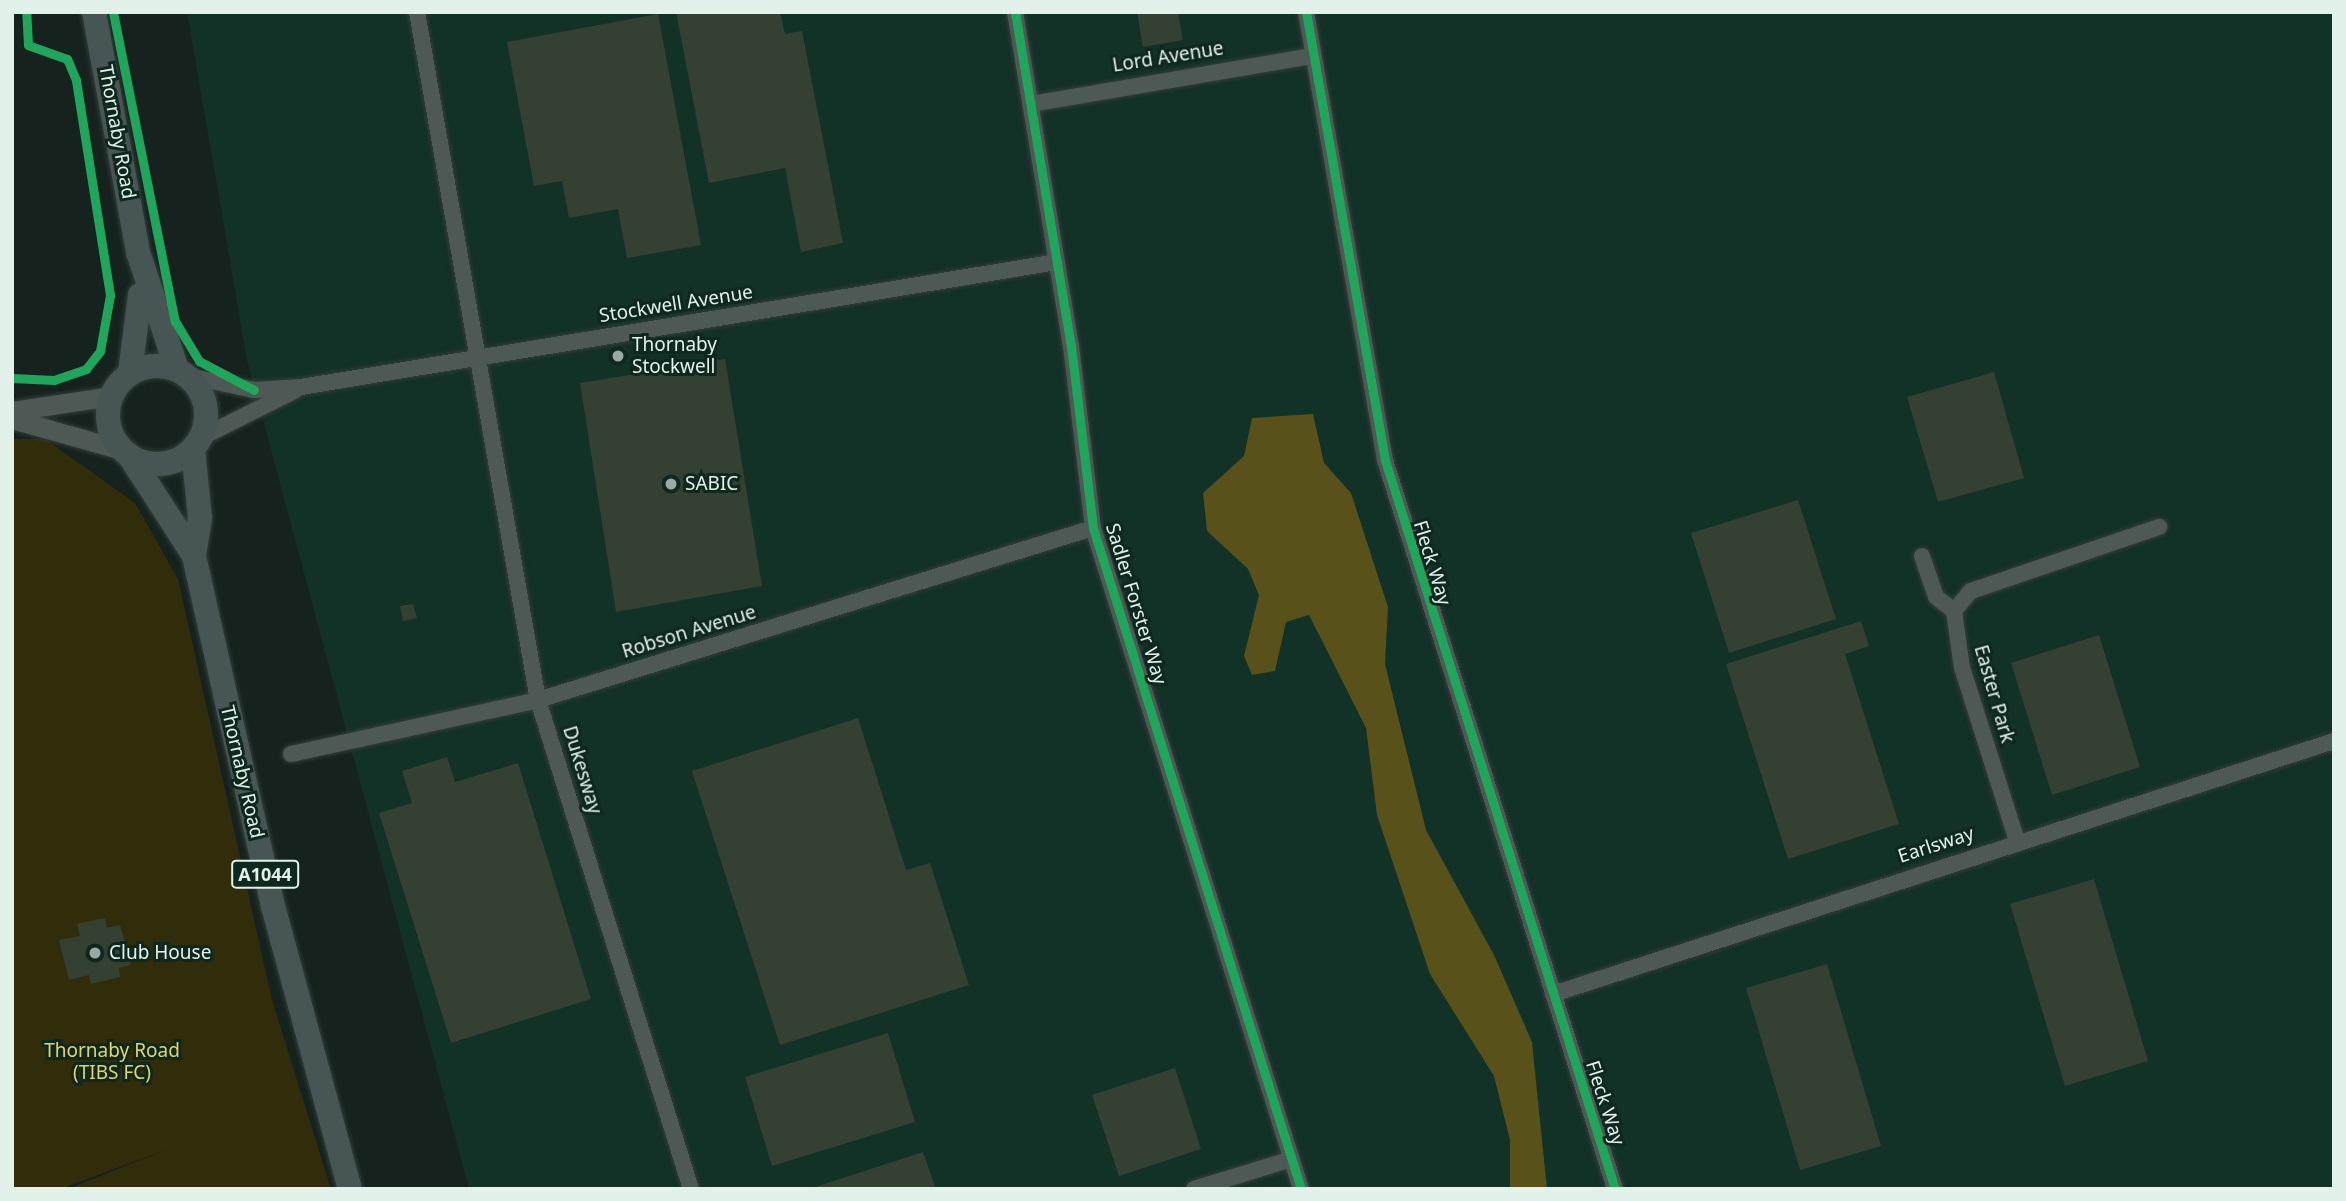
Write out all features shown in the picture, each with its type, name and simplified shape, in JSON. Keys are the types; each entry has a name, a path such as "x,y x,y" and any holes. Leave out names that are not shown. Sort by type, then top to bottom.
{"main road":[{"name":"Thornaby Road","path":"94,12 138,252 141,325 130,373"},
{"name":"Thornaby Road","path":"138,252 183,373"},
{"path":"130,373 153,365 183,373"},
{"name":"A1044","path":"125,453 108,424 111,396 130,373"},
{"name":"A1044","path":"183,373 206,404 197,443"},
{"name":"Thornaby Road","path":"194,556 200,518 197,443"},
{"path":"125,453 162,464 197,443"},
{"name":"Thornaby Road","path":"125,453 194,556 272,906 350,1189"}],"street":[{"name":"Dukesway","path":"417,12 475,354 538,700 691,1189"},
{"name":"Sadler Forster Way","path":"1015,12 1057,262 1093,528 1301,1189"},
{"name":"Fleck Way","path":"1306,12 1385,460 1615,1189"},
{"name":"Lord Avenue","path":"1031,104 1312,56"},
{"name":"Stockwell Avenue","path":"183,373 254,390 301,387 475,354 1057,262"},
{"name":"Stockwell Avenue","path":"197,443 301,387"},
{"path":"12,411 111,396"},
{"path":"12,419 125,453"},
{"path":"1922,556 1936,597 1954,611 1971,591 2159,527"},
{"name":"Robson Avenue","path":"291,754 538,700 1093,528"},
{"name":"Easter Park","path":"1954,611 1962,668 2017,841"},
{"name":"Earlsway","path":"1553,994 2017,841 2334,741"},
{"path":"1194,1189 1292,1159"}],"shaded area":[{"path":"187,12 2334,12 2334,1189 469,1189 247,360"},
{"path":"1313,414 1324,463 1351,493 1388,607 1385,664 1426,830 1494,955 1532,1042 1547,1189 1510,1189 1510,1140 1494,1076 1430,974 1377,815 1366,728 1309,615 1286,622 1275,671 1252,675 1244,656 1259,595 1248,569 1207,531 1203,493 1244,456 1252,418"}],"green space":[{"name":"Thornaby Road (TIBS FC)","path":"12,439 45,439 135,503 178,579 272,1000 331,1189 68,1189 168,1149 60,1189 12,1189"}],"building":[{"path":"676,12 780,12 785,34 802,31 843,243 801,252 785,168 709,183"},
{"path":"1137,12 1178,12 1183,40 1143,47"},
{"path":"658,14 701,245 627,258 618,209 569,218 562,181 534,186 507,42"},
{"name":"Thornaby Stockwell","path":"625,348 627,361 612,362 610,351"},
{"name":"SABIC","path":"725,359 762,586 616,612 580,383"},
{"path":"1994,372 2024,478 1938,502 1907,397"},
{"path":"1798,500 1836,619 1729,653 1691,533"},
{"path":"413,604 417,618 403,621 400,606"},
{"path":"1861,621 1869,646 1845,654 1899,824 1788,859 1726,664"},
{"path":"2099,635 2140,767 2052,795 2011,663"},
{"path":"858,718 906,870 930,863 969,985 780,1045 692,771"},
{"path":"447,757 455,782 518,763 591,999 451,1043 379,813 412,803 402,771"},
{"path":"2094,879 2148,1061 2065,1086 2010,904"},
{"name":"Club House","path":"105,918 107,928 120,925 131,965 119,968 120,977 91,984 89,975 69,980 59,940 80,936 77,924"},
{"path":"1827,964 1881,1146 1800,1170 1746,988"},
{"path":"888,1033 915,1122 772,1166 745,1077"},
{"path":"1175,1068 1201,1149 1119,1176 1092,1095"},
{"path":"923,1152 936,1189 812,1189 812,1188"}],"cycle path":[{"path":"12,378 54,380 86,369 100,351 110,295 76,80 67,59 28,45 26,12"},
{"path":"113,12 175,321 199,361 254,390"},
{"path":"1015,12 1071,346 1093,528 1301,1189"},
{"path":"1306,12 1385,460 1615,1189"}],"place":[{"name":"Thornaby Stockwell","path":"618,356"},
{"name":"SABIC","path":"671,484"},
{"name":"Club House","path":"95,953"}]}
